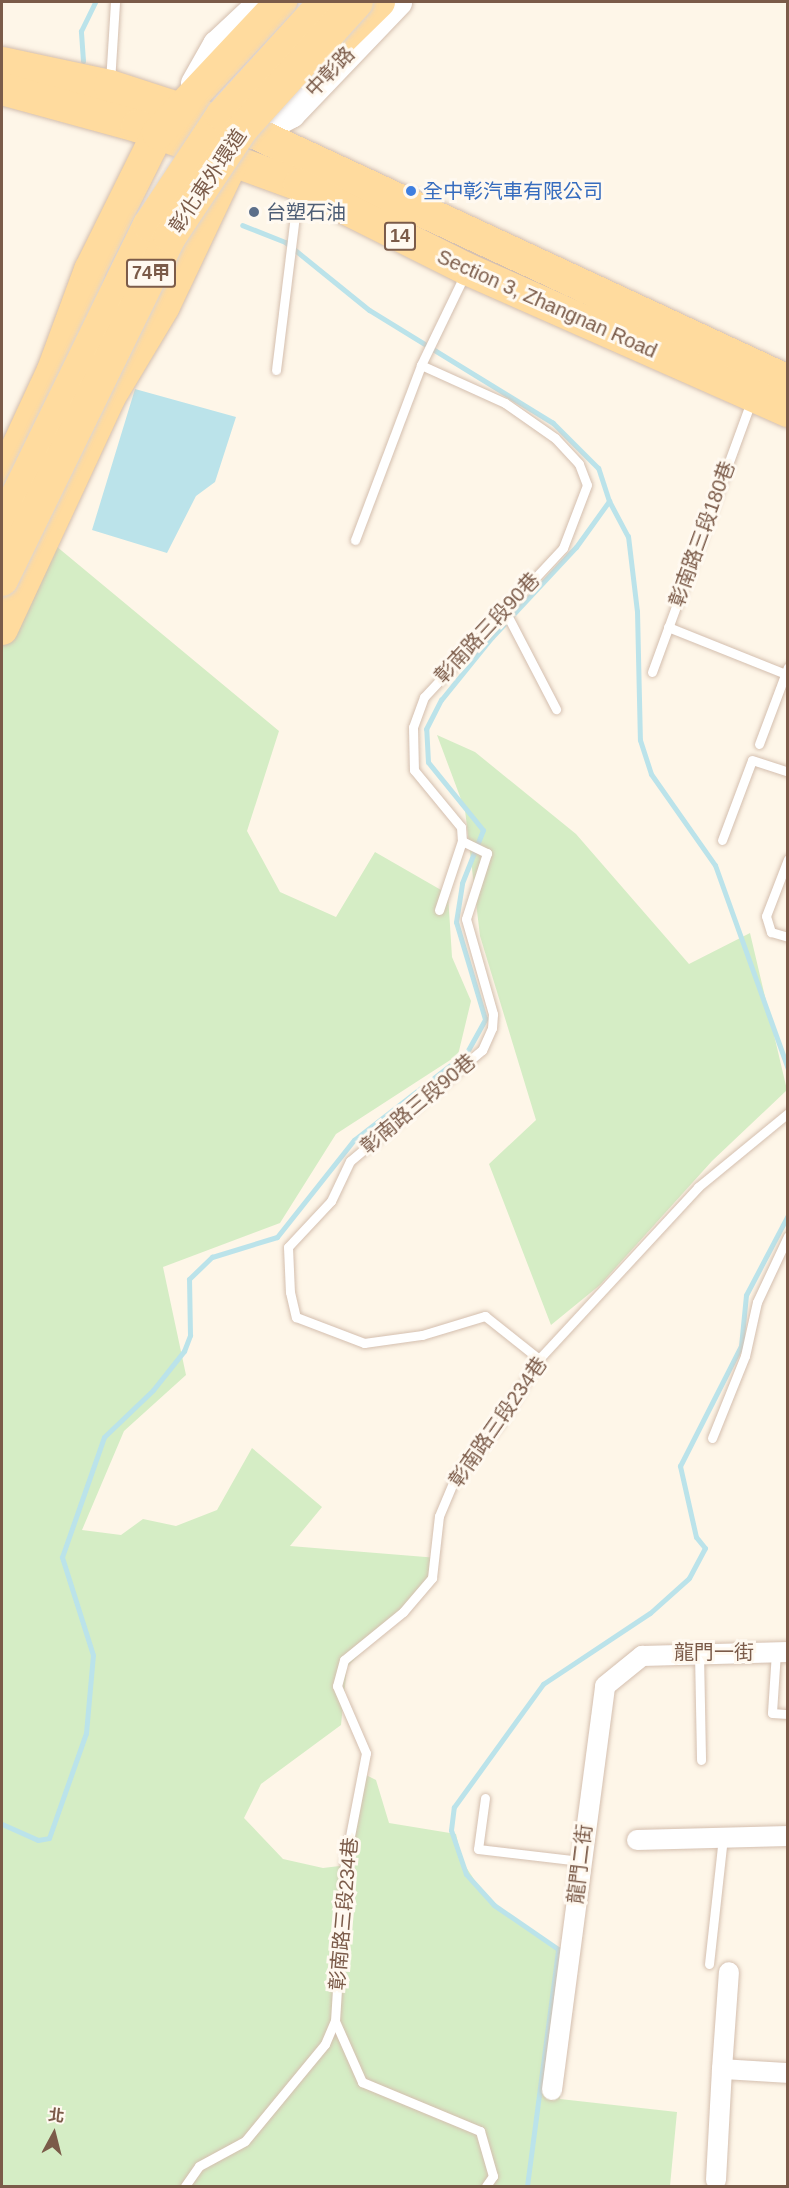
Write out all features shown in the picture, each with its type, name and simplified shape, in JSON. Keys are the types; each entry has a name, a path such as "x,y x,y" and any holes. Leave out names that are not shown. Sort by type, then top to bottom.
{"main road":[{"path":"158,133 280,2"},
{"name":"彰化東外環道","path":"2,526 119,283 178,178 264,64 325,2"},
{"name":"彰化東外環道","path":"2,580 170,237 242,129 357,2"},
{"name":"彰化東外環道","path":"233,160 255,133 379,2"},
{"name":"Section 3, Zhangnan Road","path":"2,63 110,86 182,106 255,133 788,381"},
{"name":"Section 3, Zhangnan Road","path":"2,89 158,133 299,185 466,269 788,411"},
{"name":"74甲","path":"2,480 62,346 90,270 158,133"},
{"name":"74甲","path":"2,629 122,374 164,306 233,160"}],"street":[{"path":"182,106 216,44 261,2"},
{"name":"中彰路","path":"255,133 291,114 398,2"},
{"name":"龍門一街","path":"642,1656 699,1650 782,1652"},
{"name":"龍門二街","path":"552,2090 598,1707 605,1686 642,1656"},
{"path":"638,1840 788,1836"},
{"path":"716,2180 729,1972"},
{"path":"722,2069 788,2073"}],"lane":[{"path":"110,86 115,2"},
{"path":"276,370 299,185"},
{"path":"355,540 422,365 466,269"},
{"name":"彰南路三段90巷","path":"422,365 505,403 555,438 579,465 587,485 563,548 424,697 413,727 414,770 461,827 462,841 487,853 466,919 494,1014 492,1028 482,1050 350,1161 331,1202 288,1246 290,1292 296,1317 364,1343 422,1335 485,1316 539,1359"},
{"name":"彰南路三段180巷","path":"652,672 753,396"},
{"path":"504,609 555,709"},
{"path":"668,627 787,672 759,744"},
{"path":"722,840 752,760 788,772"},
{"path":"439,910 462,841"},
{"path":"788,859 766,916 771,932 788,937"},
{"name":"彰南路三段234巷","path":"185,2187 199,2166 245,2141 325,2044 335,2021 345,1862 366,1753 337,1686 344,1660 403,1612 432,1578 439,1516 455,1478 500,1422 539,1359 698,1187 788,1113"},
{"path":"712,1438 745,1356 757,1302 788,1236"},
{"path":"699,1650 701,1760"},
{"path":"782,1652 772,1713 788,1714"},
{"path":"485,1798 478,1849 580,1861"},
{"path":"709,1964 723,1838"},
{"path":"335,2021 362,2082 480,2131 493,2176 486,2187"}],"green space":[{"path":"56,546 279,731 247,831 280,892 336,917 375,852 448,894 452,957 471,1001 458,1055 336,1134 280,1223 163,1267 186,1375 124,1431 82,1530 121,1535 143,1519 176,1526 217,1510 252,1448 322,1507 290,1546 438,1558 436,1577 347,1667 341,1725 261,1784 244,1818 283,1859 323,1868 348,1865 364,1774 376,1780 389,1823 456,1834 462,1861 489,1902 573,1957 560,2099 677,2112 670,2186 2,2186 2,641"},
{"path":"437,735 475,752 576,834 689,964 750,933 787,1090 712,1161 600,1285 551,1325 489,1164 536,1120 480,936 465,810"}],"water":[{"path":"135,389 236,417 215,482 196,496 167,553 92,530"}],"waterway":[{"path":"83,61 81,31 95,2"},
{"path":"2,1824 38,1840 49,1838 86,1733 93,1655 62,1557 104,1437 153,1390 184,1351 190,1335 189,1279 212,1257 277,1237 354,1140 467,1052 485,1019 456,922 462,883 483,830 428,762 426,729 441,700 492,637 576,547 609,501 598,468 553,423 369,310 285,242 242,225"},
{"path":"609,501 628,536 637,611 640,740 651,774 715,865 788,1069"},
{"path":"527,2186 558,1949 494,1905 466,1874 451,1830 454,1807 543,1684 650,1613 689,1578 705,1548 696,1537 680,1466 741,1346 746,1295 788,1215"}],"place":[{"name":"全中彰汽車有限公司","path":"411,191"},
{"name":"台塑石油","path":"254,212"}]}
